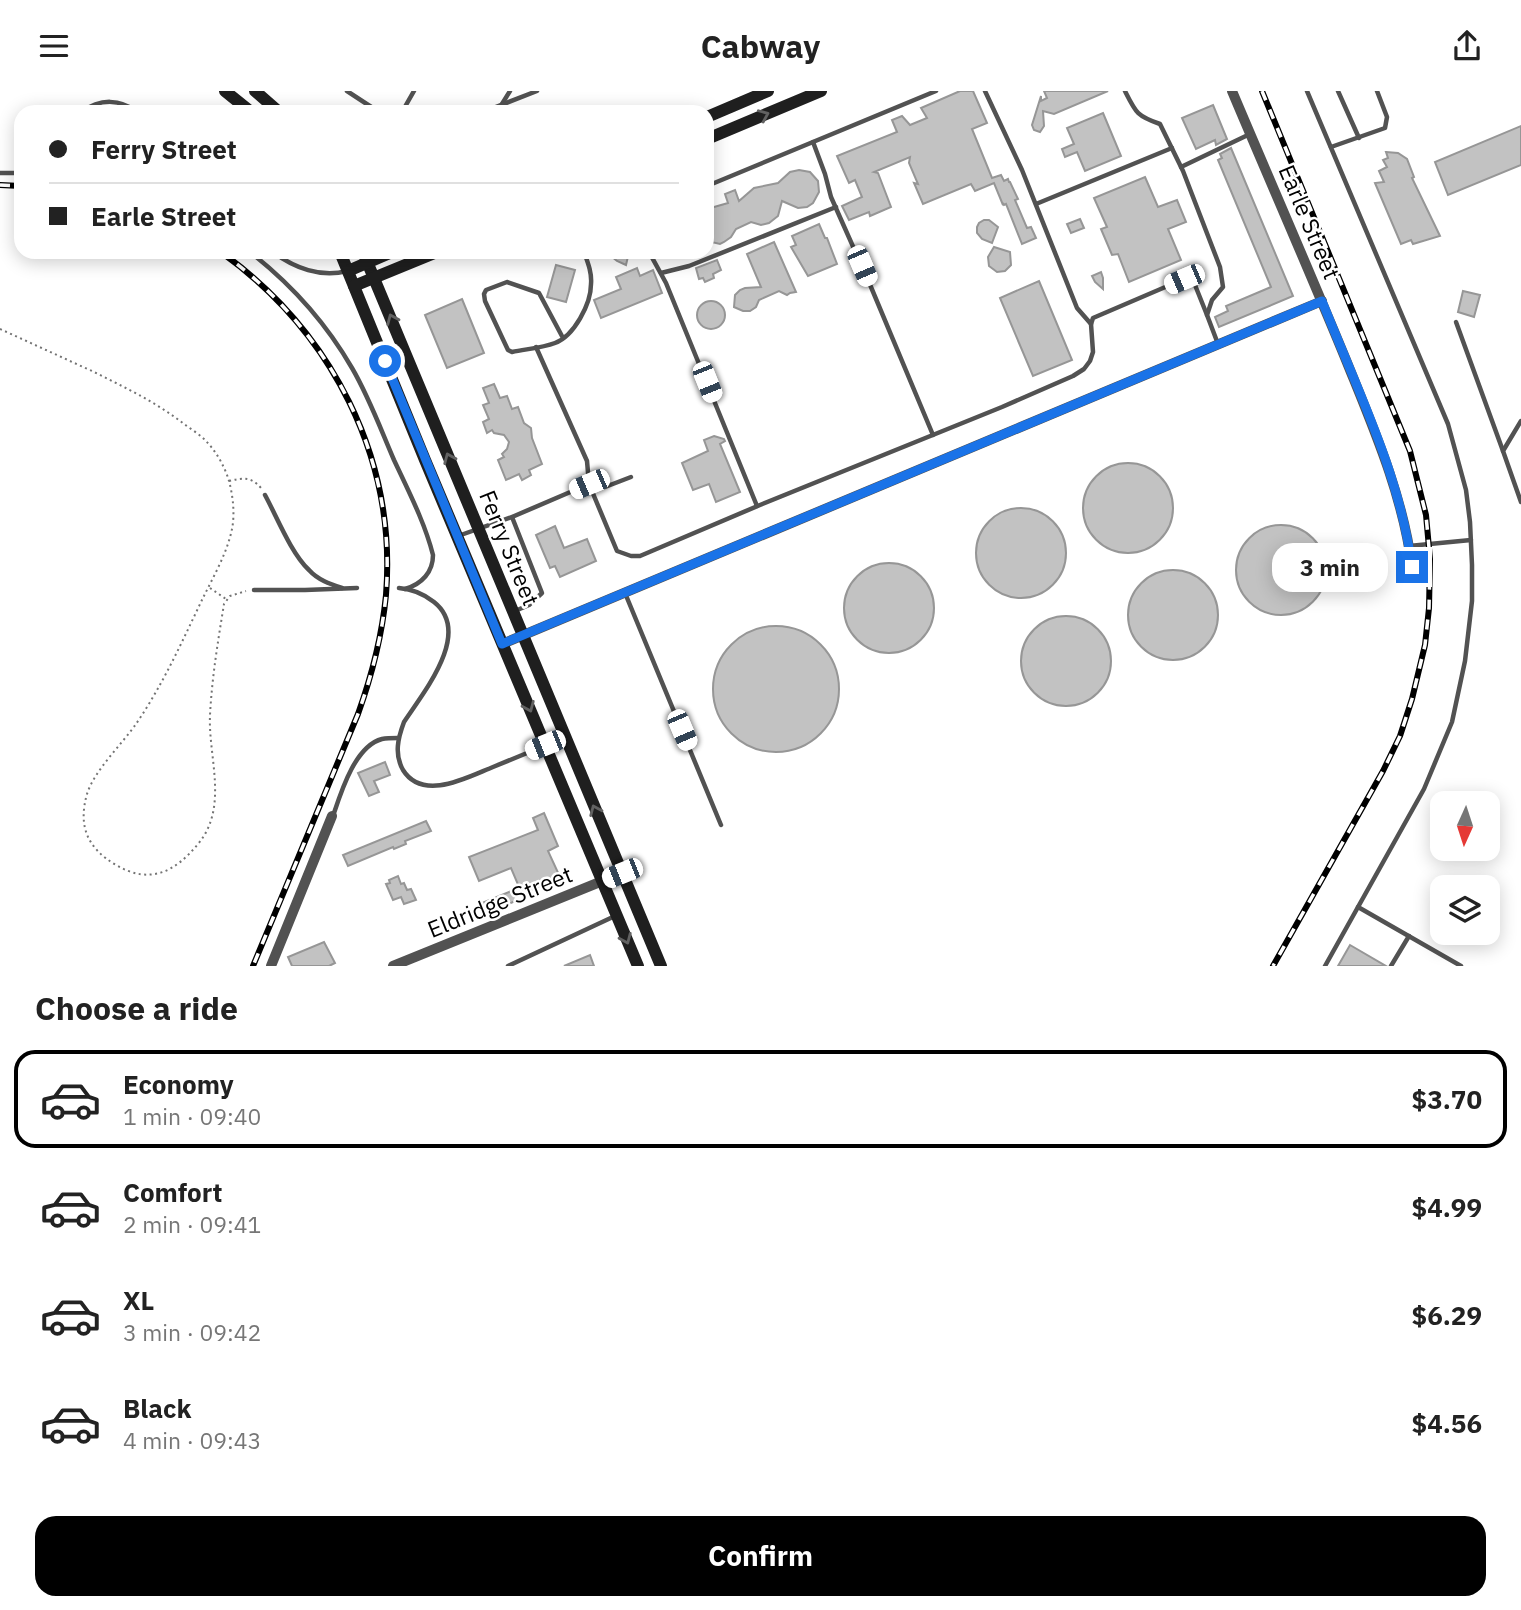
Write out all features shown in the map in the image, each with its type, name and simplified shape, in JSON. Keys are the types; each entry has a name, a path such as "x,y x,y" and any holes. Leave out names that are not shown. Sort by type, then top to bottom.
{"main road":[{"path":"225,91 242,105"},
{"path":"255,91 271,105"},
{"path":"714,114 768,91"},
{"path":"714,136 821,91"},
{"name":"Ferry Street","path":"343,259 638,966"},
{"path":"348,271 363,259"},
{"name":"Ferry Street","path":"367,259 661,966"},
{"path":"354,286 420,259"}],"street":[{"name":"Earle Street","path":"1232,91 1322,301 1390,474 1412,567"},
{"path":"502,644 1322,301"},
{"path":"271,966 332,816"},
{"name":"Eldridge Street","path":"393,966 622,873"}],"lane":[{"path":"225,91 236,105"},
{"path":"347,91 368,105"},
{"path":"501,105 510,91"},
{"path":"501,105 537,91"},
{"path":"714,183 936,91"},
{"path":"985,91 1022,170 1077,308 1091,324"},
{"path":"1125,91 1135,111 1143,118 1160,124 1181,167 1220,267 1223,287 1212,300 1207,315"},
{"path":"1307,91 1448,424 1466,490 1472,565 1469,627 1460,691 1452,722 1424,789 1325,966"},
{"path":"1338,91 1359,138"},
{"path":"1331,147 1385,128 1387,117 1377,91"},
{"path":"92,105 108,101 125,105"},
{"path":"1181,167 1251,134"},
{"path":"813,142 831,197 933,435"},
{"path":"1036,204 1172,148"},
{"path":"714,256 836,207"},
{"path":"258,259 285,282 314,314 352,369 401,475 433,555 431,568 424,579 413,587 402,589 419,593 443,611 449,638 444,655 404,722 398,738 403,770 412,778 429,785 449,784 545,745"},
{"path":"283,259 306,270 332,274 348,271"},
{"path":"563,338 538,293 507,282 486,290 484,294 508,350 512,352 557,342 563,338 571,332 584,311 592,287 587,259"},
{"path":"653,259 666,283 757,506"},
{"path":"660,273 706,259"},
{"path":"536,347 587,461 589,484 617,551 640,556 1073,376 1090,361 1093,352 1093,318 1184,279 1195,285 1218,344"},
{"path":"1456,323 1521,502"},
{"path":"1503,451 1521,421"},
{"path":"457,536 512,517 589,484 605,488 631,477"},
{"path":"265,495 304,565 316,577 342,589"},
{"path":"512,517 542,593 529,605 513,612"},
{"path":"1409,546 1471,540"},
{"path":"254,590 357,588"},
{"path":"625,592 721,825"},
{"path":"332,816 349,771 370,744 383,739 398,738"},
{"path":"1358,907 1461,966"},
{"path":"508,966 616,915"},
{"path":"1391,966 1409,936"}],"path":[{"path":"0,329 130,390 170,413 205,440 222,465 233,498 232,530 218,567 182,643 145,711 93,780 85,802 83,824 86,834 101,855 117,866 145,875 156,875 176,867 202,839 209,825 215,796 209,723 224,604 236,593 254,590"},
{"path":"229,481 249,479 256,482 265,495"},
{"path":"208,587 226,600"}],"building":[{"path":"960,91 973,91 987,123 972,129 992,178 1001,175 1004,181 1008,179 1027,228 1031,227 1036,238 1022,244 1006,204 1003,205 994,183 975,191 971,184 923,204 914,183 918,184 909,163 910,157 874,172 878,173 891,207 870,216 869,212 849,220 842,206 862,197 855,180 849,183 837,156 897,132 892,120 902,116 910,125 927,118 921,108"},
{"path":"1044,91 1108,91 1054,114 1043,111 1044,126 1040,132 1034,130 1032,125 1041,96 1041,101 1047,98"},
{"path":"1213,105 1227,139 1216,145 1215,140 1196,149 1182,118"},
{"path":"1103,113 1121,156 1085,171 1077,152 1065,157 1062,149 1074,144 1067,128"},
{"path":"1521,126 1521,165 1448,195 1435,162"},
{"path":"1231,148 1293,296 1219,327 1215,317 1228,311 1226,306 1271,287 1218,160 1222,158 1220,154"},
{"path":"1386,152 1398,153 1407,159 1414,177 1412,178 1440,236 1413,244 1411,240 1401,244 1375,183 1384,182 1379,171 1387,167 1383,160 1388,158"},
{"path":"790,172 810,172 818,181 819,192 813,203 798,208 782,201 778,216 769,223 761,225 751,222 736,229 731,237 720,244 714,243 714,207 728,203 725,194 735,190 739,201 754,188 778,183"},
{"path":"1145,177 1158,207 1177,200 1186,222 1168,229 1181,260 1129,282 1118,254 1112,255 1101,229 1107,227 1094,198"},
{"path":"1080,219 1084,228 1071,233 1067,224"},
{"path":"989,220 998,227 992,243 982,239 977,233 979,223"},
{"path":"819,224 837,264 808,276 791,247 796,245 792,236"},
{"path":"774,242 796,292 787,295 779,291 759,300 756,307 750,311 734,307 735,295 740,290 761,287 747,254"},
{"path":"994,247 1010,252 1011,265 1005,271 997,272 989,266 988,257"},
{"path":"615,259 627,259 626,265"},
{"path":"717,260 721,270 713,274 714,278 705,282 703,278 699,279 696,268"},
{"path":"556,265 575,270 566,302 547,297"},
{"path":"637,268 640,276 653,270 662,293 601,318 594,300 621,289 616,277"},
{"path":"1101,272 1103,278 1103,289 1092,276"},
{"path":"1039,281 1072,360 1033,376 1000,298"},
{"path":"1463,291 1480,295 1474,317 1458,312"},
{"path":"462,299 484,353 447,368 425,315"},
{"path":"711,301 721,305 725,315 721,325 711,329 701,325 697,315 701,305"},
{"path":"494,384 500,398 507,396 512,409 518,407 524,423 531,428 542,464 529,470 531,475 522,480 519,474 506,480 498,460 504,457 502,454 509,442 504,435 492,430 487,433 483,422 489,419 483,405 489,403 483,388"},
{"path":"714,436 725,441 720,444 740,492 716,502 709,484 693,490 682,463 708,451 704,440"},
{"path":"1119,463 1137,463 1153,470 1166,483 1173,499 1173,517 1166,533 1153,546 1137,553 1119,553 1103,546 1090,533 1083,517 1083,499 1090,483 1103,470"},
{"path":"1012,508 1030,508 1046,515 1059,528 1066,544 1066,562 1059,578 1046,591 1030,598 1012,598 996,591 983,578 976,562 976,544 983,528 996,515"},
{"path":"1281,525 1298,528 1313,538 1323,553 1326,570 1323,587 1313,602 1298,612 1281,615 1264,612 1249,602 1239,587 1236,570 1239,553 1249,538 1264,528"},
{"path":"555,526 564,548 587,539 596,561 560,577 555,566 550,568 536,535"},
{"path":"880,563 898,563 914,570 927,583 934,599 934,617 927,633 914,646 898,653 880,653 864,646 851,633 844,617 844,599 851,583 864,570"},
{"path":"1164,570 1182,570 1198,577 1211,590 1218,606 1218,624 1211,640 1198,653 1182,660 1164,660 1148,653 1135,640 1128,624 1128,606 1135,590 1148,577"},
{"path":"1057,616 1075,616 1091,623 1104,636 1111,652 1111,670 1104,686 1091,699 1075,706 1057,706 1041,699 1028,686 1021,670 1021,652 1028,636 1041,623"},
{"path":"776,626 800,631 820,645 834,665 839,689 834,713 820,733 800,747 776,752 752,747 732,733 718,713 713,689 718,665 732,645 752,631"},
{"path":"385,762 390,775 374,781 379,792 369,796 358,773"},
{"path":"544,813 558,846 548,851 560,877 522,894 511,868 479,881 469,857 538,830 533,818"},
{"path":"426,821 431,831 405,841 406,844 348,866 343,855"},
{"path":"398,876 407,890 411,889 416,900 404,904 401,897 393,900 386,884"},
{"path":"514,890 518,900 487,913 482,903"},
{"path":"324,942 335,963 329,966 292,966 288,957"},
{"path":"1350,945 1386,966 1338,966"},
{"path":"590,955 594,966 564,966"}],"railway":[{"path":"1262,91 1410,451 1426,515 1430,559 1425,645 1400,736 1273,966"},
{"path":"0,185 14,186"},
{"path":"230,259 260,284 295,320 324,359 349,401 368,447 380,494 387,544 384,610 368,685 253,966"}],"route":[{"path":"385,361 502,644 1322,301 1390,474 1412,567"}]}
